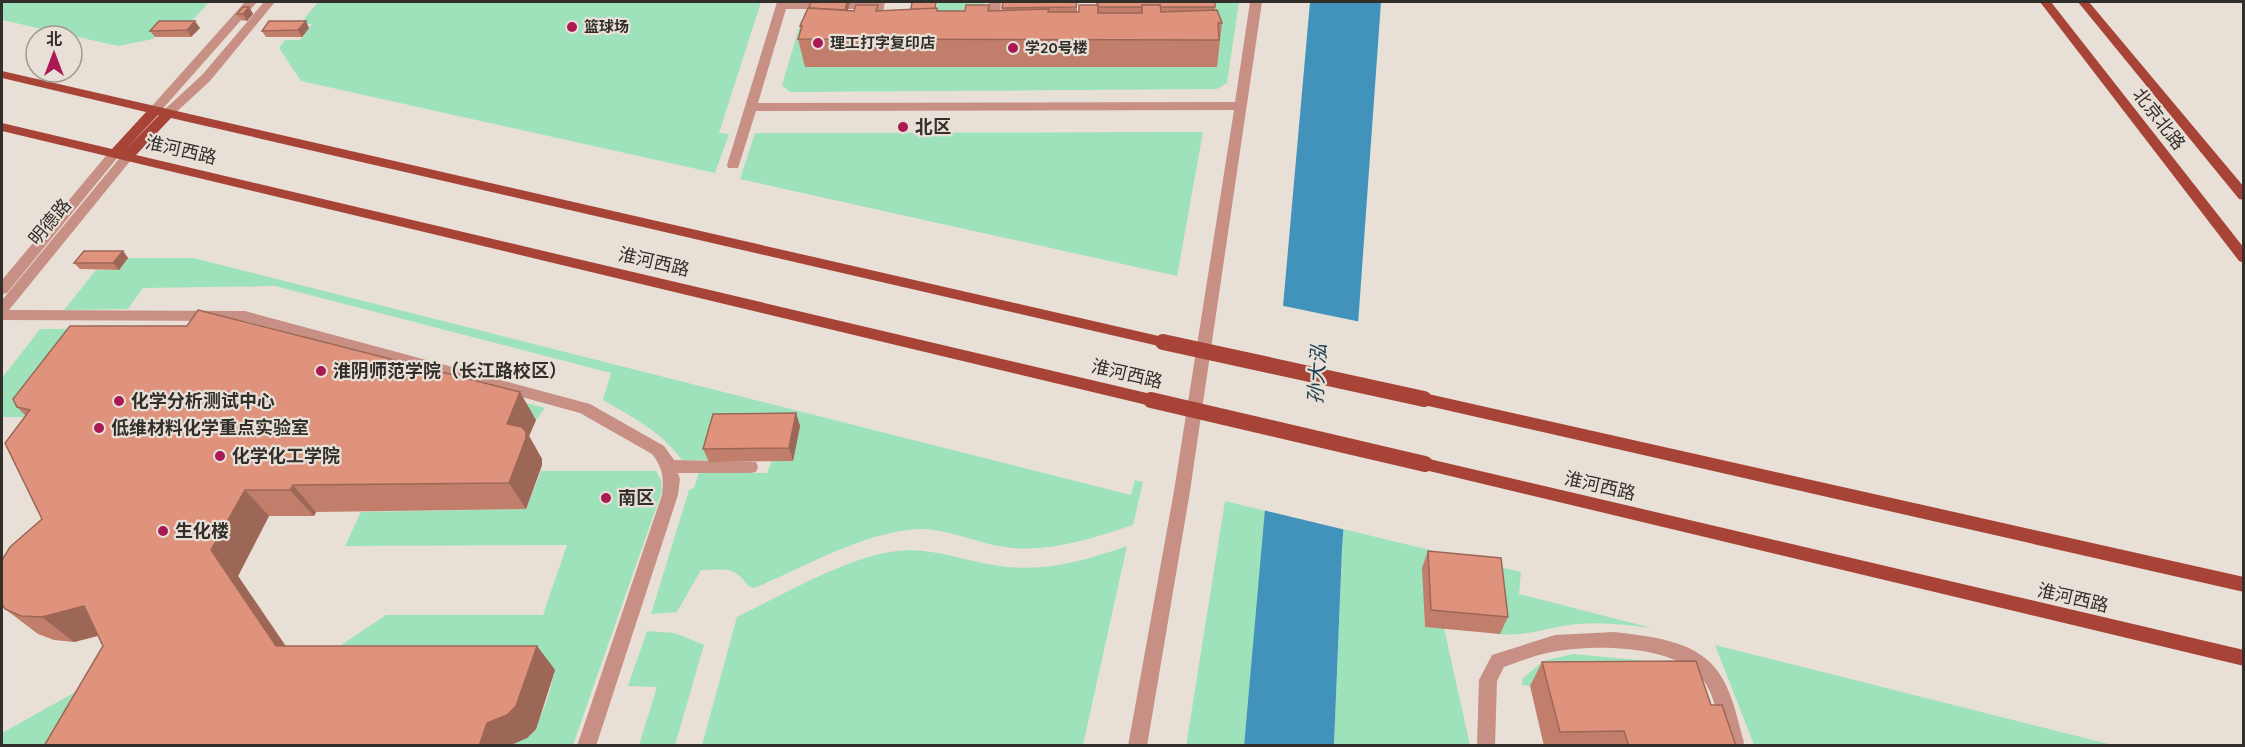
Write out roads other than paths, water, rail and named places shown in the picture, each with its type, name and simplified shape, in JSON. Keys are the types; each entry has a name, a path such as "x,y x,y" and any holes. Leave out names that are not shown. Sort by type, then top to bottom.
{"main road":[{"name":"北京北路","path":"2046,2 2244,258"},
{"name":"北京北路","path":"2084,2 2244,196"},
{"name":"淮河西路","path":"2,75 1163,342 2244,585"},
{"path":"121,155 162,111"},
{"name":"淮河西路","path":"2,127 2244,658"}],"lane":[{"path":"162,111 250,2"},
{"path":"162,111 206,78 269,2"},
{"path":"993,25 995,2"},
{"path":"1137,746 1182,491 1256,2"},
{"path":"732,165 783,4 880,4 875,25 887,25"},
{"path":"751,107 1240,106"},
{"name":"明德路","path":"2,289 121,155"},
{"name":"明德路","path":"2,309 121,155"},
{"path":"2,315 245,316 585,408 658,450 668,466 672,479 670,495 586,746"},
{"path":"668,466 750,467"},
{"path":"1486,746 1488,680 1498,661 1553,643 1585,640 1618,640 1679,653 1698,661 1710,674 1719,693 1735,742"}],"water":[{"name":"孙大泓","path":"1310,2 1381,2 1342,549 1334,745 1244,746"}],"place":[{"name":"篮球场","path":"572,27"},
{"name":"理工打字复印店","path":"818,43"},
{"name":"学20号楼","path":"1013,48"},
{"name":"北区","path":"903,127"},
{"name":"淮阴师范学院（长江路校区）","path":"321,371"},
{"name":"化学分析测试中心","path":"119,401"},
{"name":"低维材料化学重点实验室","path":"99,428"},
{"name":"化学化工学院","path":"220,456"},
{"name":"南区","path":"606,498"},
{"name":"生化楼","path":"163,531"}]}
